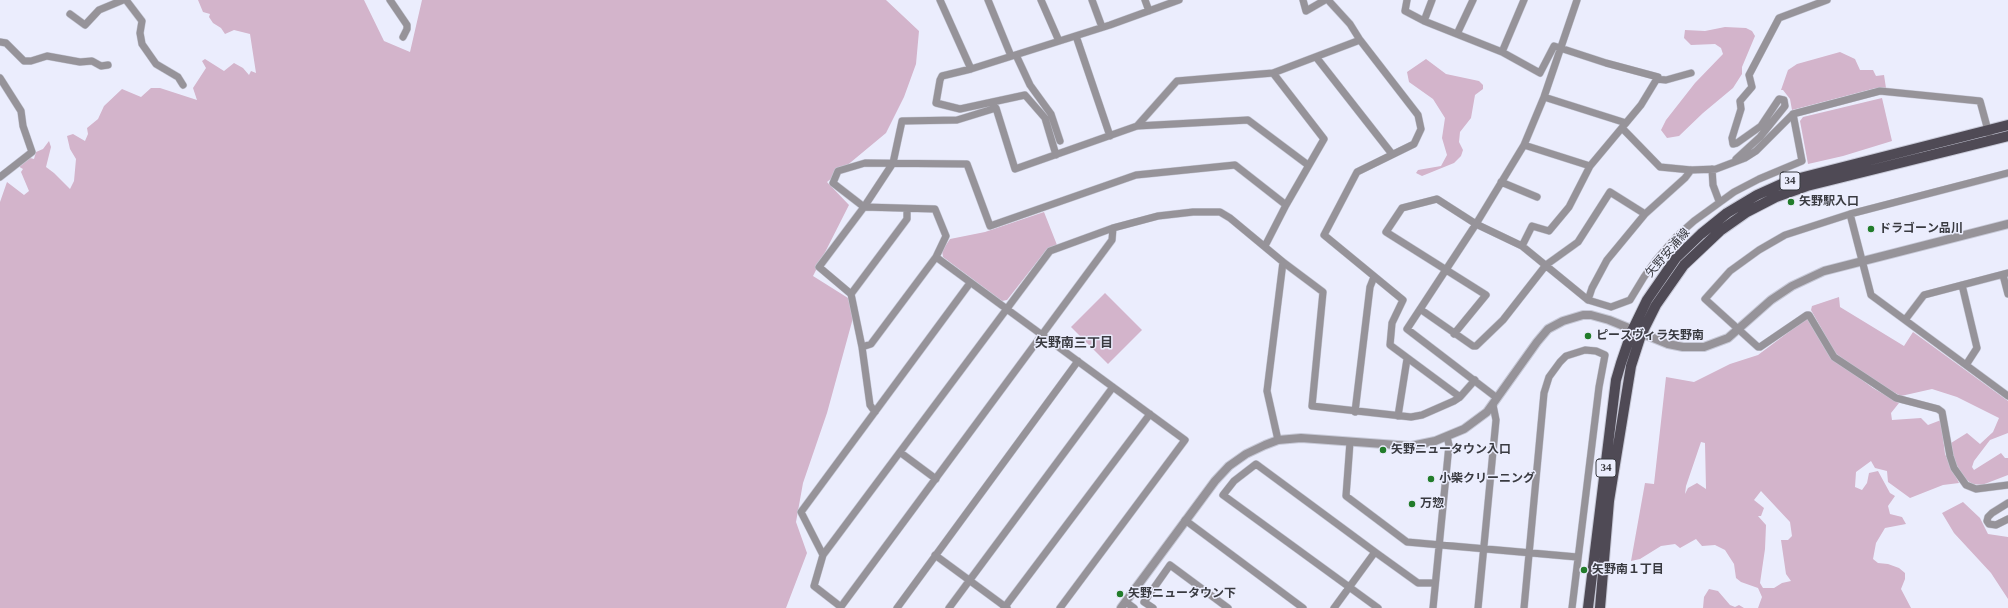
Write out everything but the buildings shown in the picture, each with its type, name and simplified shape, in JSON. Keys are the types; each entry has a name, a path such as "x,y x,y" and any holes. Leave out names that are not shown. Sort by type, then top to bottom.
{"main road":[{"name":"矢野安浦線","path":"1588,608 1616,380 1636,333 1647,300 1676,258 1714,223 1752,198 1772,188 1804,176 2008,125"},
{"name":"矢野安浦線","path":"1600,608 1609,501 1636,333 1684,265 1720,231 1762,204 1807,186 2008,136"}],"street":[{"path":"70,14 85,25 99,10 124,0 142,21 140,33 142,44 156,64 178,77 183,85"},
{"path":"390,0 407,25 407,29 403,37"},
{"path":"940,0 971,69"},
{"path":"988,0 1030,85 1052,114 1060,141"},
{"path":"1042,0 1058,41"},
{"path":"1092,0 1102,27"},
{"path":"1145,0 1149,11"},
{"path":"1056,155 1045,118 1025,95 960,109 936,103 942,76 971,69 1076,36 1179,0"},
{"path":"1303,0 1306,11 1325,0"},
{"path":"1328,0 1350,24 1360,40 1418,114 1421,129 1414,144 1357,172 1324,235 1403,300 1392,323 1390,345 1460,397"},
{"path":"1407,0 1405,11 1424,21 1502,52 1540,72 1554,46 1606,63 1658,76 1641,105 1590,166 1569,207 1549,231 1532,226 1522,246"},
{"path":"1424,21 1432,0"},
{"path":"1457,34 1473,0"},
{"path":"1502,52 1524,0"},
{"path":"1478,608 1496,420 1495,401 1475,380 1406,329 1445,268 1476,224 1524,145 1544,97 1577,0"},
{"path":"1734,161 1760,137 1785,106 1784,100 1779,99 1761,126 1736,143 1732,144 1732,138 1741,108 1740,101 1752,87 1749,75 1779,18 1827,0"},
{"path":"1076,36 1110,136"},
{"path":"1137,126 1177,81 1273,73 1360,40"},
{"path":"0,42 6,43 24,61 31,61 47,56 80,62 92,62 101,66 108,65"},
{"path":"1316,57 1392,154"},
{"path":"1265,246 1308,165 1324,139 1273,73"},
{"path":"1656,79 1666,80 1691,73"},
{"path":"0,78 21,111 24,132 32,152 0,177"},
{"path":"1544,97 1624,126 1660,167 1691,170 1716,169 1745,158 1756,151 1792,114 1880,91 1980,101 1991,141"},
{"path":"875,412 870,405 862,347 851,294 819,267 864,208 893,163 902,121 957,120 996,108 1015,169 1137,126 1248,120 1308,165"},
{"path":"1454,334 1486,295 1386,232 1402,208 1437,199 1476,224 1522,246 1588,300 1611,307 1630,300 1644,276 1676,237 1719,201 1759,179 1802,161 1792,114"},
{"path":"1524,145 1590,166"},
{"path":"862,347 871,344 936,257 946,236 935,209 864,208 833,184 838,171 865,163 967,164 990,226 1136,175 1235,165 1286,205"},
{"path":"1712,169 1713,185 1719,201"},
{"path":"1588,300 1592,288 1607,260 1645,214 1685,178 1691,170"},
{"path":"2008,173 1850,214 1785,235 1759,250 1730,271 1705,299 1758,347 1807,315 1809,316 1834,357 1885,392 1899,399 1938,409 1942,412 1950,456 1954,468 1966,485 1976,489 2008,485"},
{"path":"1501,182 1537,197"},
{"path":"1420,309 1454,334 1473,346 1476,346 1503,320 1546,265 1578,242 1610,192 1645,214"},
{"path":"851,294 907,219 907,209"},
{"path":"1113,228 1112,240 840,608 814,586 823,555 901,453 1006,308 1050,251 1113,228 1158,216 1193,212 1220,212 1230,218 1283,262 1323,292 1312,406 1398,416 1422,415 1460,397 1475,380"},
{"path":"1850,214 1870,295 2008,396"},
{"path":"1134,608 1124,605 1185,520 1215,481 1229,466 1246,454 1278,440 1301,438 1411,446 1447,437 1464,429 1487,412 1537,342 1548,329 1555,324 1575,317 1591,315 1609,320 1636,333 1676,346 1704,347 1722,341 1740,330 1771,300 1792,286 1824,271 2008,224"},
{"path":"936,257 1185,440 1060,608"},
{"path":"1278,440 1267,390 1283,262"},
{"path":"1905,320 1924,294 2006,274 2008,294"},
{"path":"1355,412 1370,287 1374,277"},
{"path":"823,555 801,512 970,283"},
{"path":"1962,285 1977,348 1966,364"},
{"path":"1524,608 1546,383 1554,370 1566,356 1585,350 1596,351 1605,355 1599,387 1577,557 1572,608"},
{"path":"1398,416 1407,359"},
{"path":"897,608 1078,361"},
{"path":"949,608 1113,387"},
{"path":"935,555 1005,608 1150,414"},
{"path":"1433,608 1449,445 1447,437"},
{"path":"1350,442 1346,496 1407,542 1577,557"},
{"path":"901,453 936,479"},
{"path":"1378,608 1223,495 1234,480 1256,464 1418,582 1435,583"},
{"path":"2008,503 1992,513 1988,517 1987,521 1989,524 1996,525 2008,519"},
{"path":"1185,520 1303,608"},
{"path":"1334,608 1375,552"},
{"path":"1153,608 1144,602 1170,565 1228,608"}],"shaded area":[{"path":"198,0 364,0 384,41 410,52 422,0 886,0 919,31 916,64 904,97 886,133 827,182 849,205 813,276 848,298 853,318 827,413 803,483 796,522 807,553 786,608 0,608 0,202 7,182 24,195 29,191 21,172 23,169 16,165 30,158 34,159 36,152 43,149 49,141 51,147 46,167 70,189 74,181 76,159 70,149 67,136 73,134 85,141 88,134 87,128 98,119 104,106 122,89 141,97 151,88 160,88 197,100 193,88 206,68 202,61 205,59 224,71 234,63 243,68 249,75 251,71 256,73 250,34 234,30 225,34 221,28 213,23 209,17 210,14 203,12"},
{"path":"1725,27 1746,28 1752,31 1755,36 1742,67 1742,74 1733,88 1703,113 1679,136 1667,138 1661,130 1666,120 1695,83 1723,54 1721,48 1715,44 1691,45 1684,38 1685,30 1705,31"},
{"path":"1840,52 1855,59 1860,70 1873,70 1876,76 1884,75 1886,88 1876,88 1792,110 1790,99 1783,90 1781,90 1788,70 1797,64"},
{"path":"1426,59 1446,74 1479,81 1483,85 1483,89 1475,95 1471,118 1460,132 1459,142 1463,150 1461,156 1454,163 1422,176 1416,173 1418,170 1441,166 1447,155 1442,138 1445,118 1433,99 1409,82 1407,72"},
{"path":"1882,98 1892,141 1843,156 1808,164 1800,121 1803,117"},
{"path":"1044,212 1057,245 1047,249 1007,300 1002,301 943,257 942,251 950,239 985,232"},
{"path":"1105,293 1142,330 1108,364 1071,327"},
{"path":"1839,297 1840,307 1904,346 1913,332 2008,401 2008,433 1990,440 1974,461 1972,467 1974,470 2001,453 2005,458 2008,458 2008,475 1982,485 1972,484 1964,478 1953,459 1951,443 1967,433 1980,444 1993,432 1999,418 1957,397 1932,389 1901,396 1880,385 1835,353 1811,310 1812,306"},
{"path":"1806,319 1809,320 1831,357 1873,388 1899,403 1891,413 1892,420 1921,418 1928,425 1941,420 1945,454 1959,483 1943,485 1910,498 1888,482 1887,471 1875,468 1871,461 1856,472 1855,487 1862,490 1867,483 1869,473 1878,471 1890,493 1895,496 1888,506 1890,514 1902,517 1906,524 1885,528 1876,543 1873,559 1878,563 1888,564 1899,568 1905,573 1905,579 1901,589 1911,608 1758,608 1762,597 1758,588 1741,582 1736,578 1734,564 1725,550 1715,545 1702,546 1696,539 1680,548 1675,544 1661,546 1640,559 1631,561 1645,483 1654,484 1666,377 1694,382 1730,364 1758,355","holes":["1701,442 1705,443 1706,489 1697,483 1688,488 1685,494 1686,486","1761,491 1790,522 1792,536 1788,540 1781,540 1786,574 1791,581 1782,583 1774,588 1763,588 1760,583 1765,549 1766,525 1758,516 1761,516 1764,508 1754,500"]},
{"path":"1963,502 1980,518 1988,534 2008,537 2008,599 1991,573 1954,533 1942,513"},
{"path":"1709,589 1718,591 1730,605 1735,607 1739,605 1744,608 1703,608 1704,597"}],"place":[{"name":"矢野駅入口","path":"1791,202"},
{"name":"ドラゴーン品川","path":"1871,229"},
{"name":"ピースヴィラ矢野南","path":"1588,336"},
{"name":"矢野ニュータウン入口","path":"1383,450"},
{"name":"小柴クリーニング","path":"1431,479"},
{"name":"万惣","path":"1412,504"},
{"name":"矢野南１丁目","path":"1584,570"},
{"name":"矢野ニュータウン下","path":"1120,594"}],"district":[{"name":"矢野南三丁目","path":"1074,344"}]}
